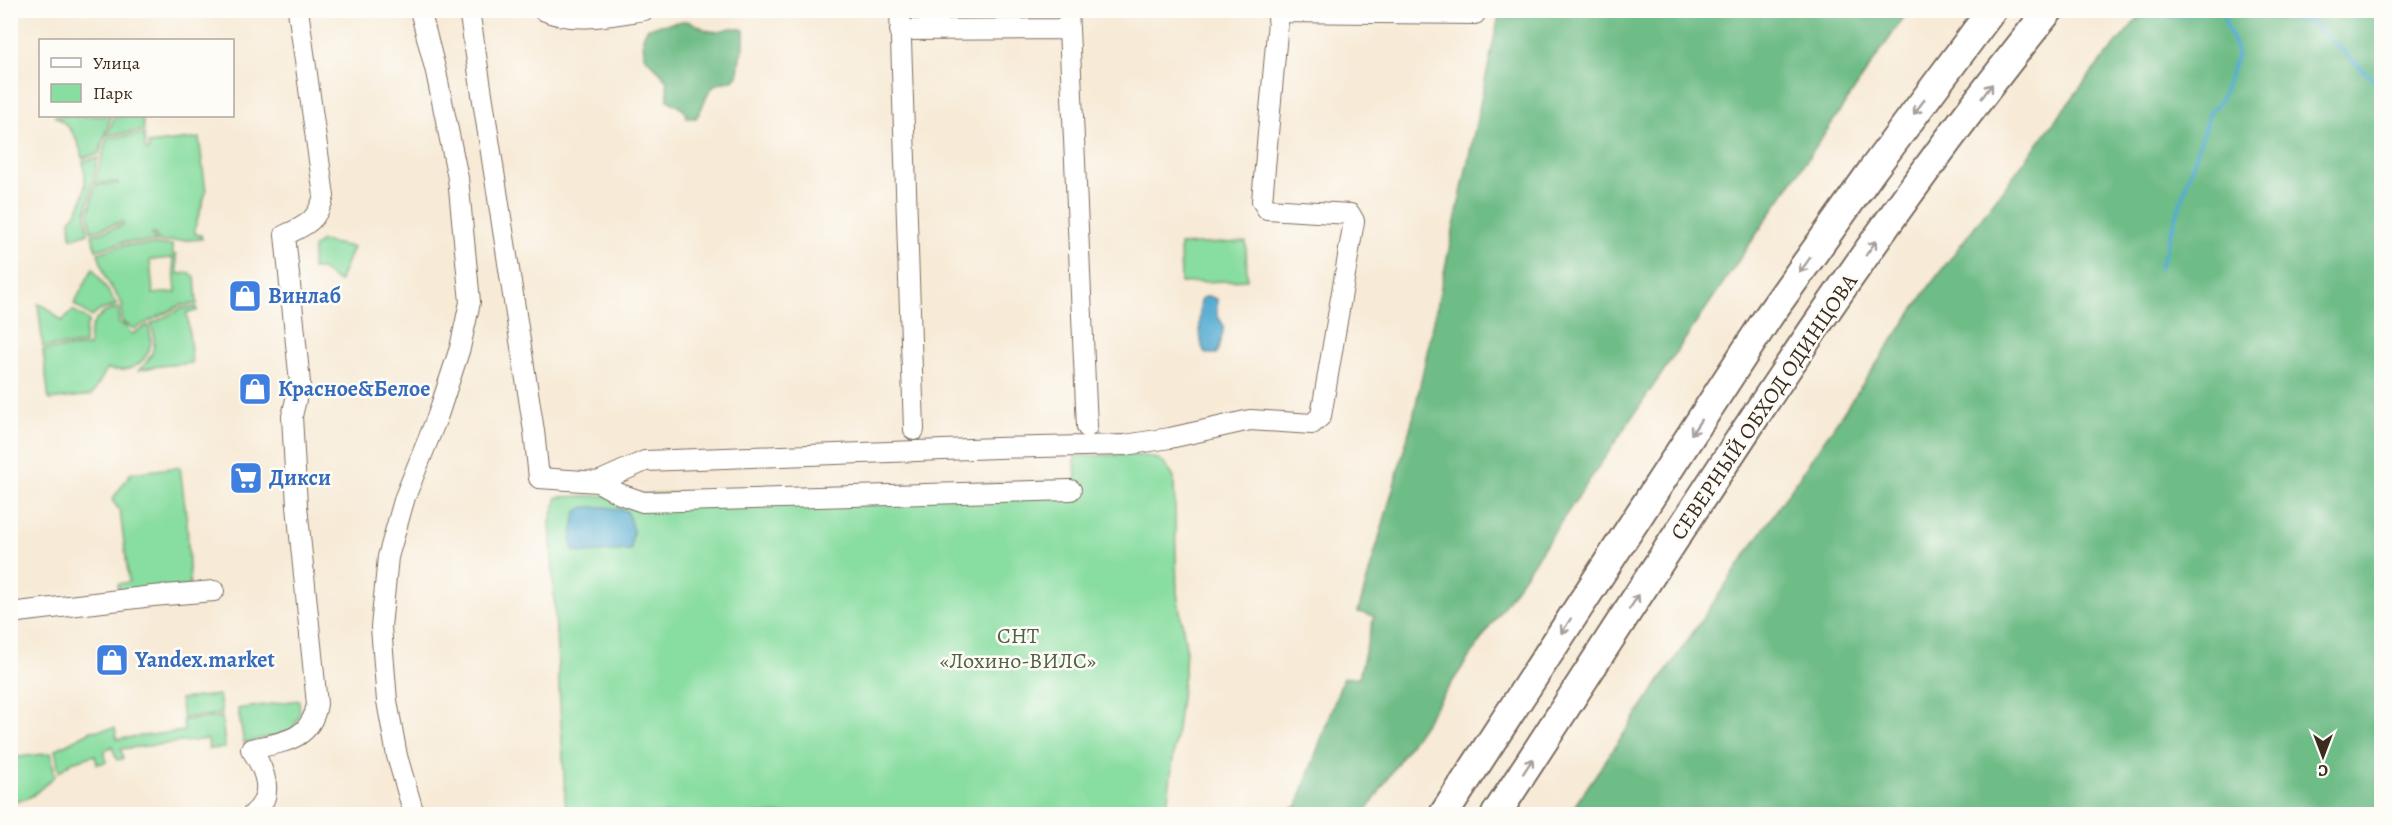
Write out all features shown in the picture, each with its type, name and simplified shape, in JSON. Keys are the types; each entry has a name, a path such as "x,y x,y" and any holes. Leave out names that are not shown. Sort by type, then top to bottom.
{"highway":[{"name":"СЕВЕРНЫЙ ОБХОД ОДИНЦОВА","path":"1444,814 1768,317 1874,168 1992,10"},
{"name":"СЕВЕРНЫЙ ОБХОД ОДИНЦОВА","path":"1496,814 1805,342 1909,194 2049,10"}],"street":[{"path":"253,814 263,806 267,786 262,766 251,748 283,742 298,736 309,726 315,715 317,704 297,506 292,416 300,383 285,235 305,226 319,212 324,196 298,10"},
{"path":"414,814 397,756 387,701 381,627 388,557 405,497 438,415 460,348 470,302 458,178 436,72 420,10"},
{"path":"469,10 534,431 539,478 598,482 620,494 643,502 1071,490"},
{"path":"543,10 555,15 574,17 644,10"},
{"path":"900,10 914,430"},
{"path":"598,482 645,461 1125,445 1170,438 1250,420 1311,424 1321,416 1354,221 1350,214 1267,209 1262,201 1279,11 1474,14"},
{"path":"900,30 1069,20 1087,427"},
{"path":"10,613 214,591"}],"green space":[{"path":"2145,10 2381,11 2381,814 1569,814 1931,284 2093,71"},
{"path":"1500,11 1908,11 1400,759 1365,814 1281,814 1297,806 1343,678 1359,677 1374,616 1358,612 1413,418"},
{"path":"683,21 692,22 710,31 729,28 744,30 744,48 740,56 738,74 732,81 723,82 712,88 696,118 687,118 684,110 668,100 667,82 644,56 643,37 647,29"},
{"path":"55,117 111,117 99,154 82,158 73,133"},
{"path":"115,117 142,117 144,131 107,135"},
{"path":"144,134 146,151 149,150 148,144 199,138 206,192 195,234 201,235 202,239 161,242 154,234 152,235 157,242 125,242 96,250 92,235 123,225 122,222 91,232 89,213 95,185 118,184 118,182 95,183 107,138"},
{"path":"98,158 86,213 88,233 71,238 70,220 79,207 84,192 83,161"},
{"path":"321,241 353,247 339,282 320,269 312,269 313,248"},
{"path":"1246,242 1247,280 1181,283 1180,245"},
{"path":"125,245 172,245 173,255 176,255 178,274 190,273 195,277 197,304 181,305 134,329 122,322 122,304 106,279 98,253","holes":["173,258 176,292 153,294 150,260"]},
{"path":"93,268 117,305 99,311 92,317 74,304"},
{"path":"38,304 46,307 62,321 73,310 89,321 84,344 43,347"},
{"path":"197,307 197,311 187,312 192,363 139,370 148,360 153,349 154,337 151,324 182,308"},
{"path":"119,308 119,324 124,325 132,334 148,325 151,336 148,354 136,366 118,370 107,369 92,395 49,400 43,350 89,346 90,332 95,321 105,313"},
{"name":"СНТ «Лохино-ВИЛС»","path":"1075,456 1151,457 1158,459 1168,467 1174,478 1177,593 1186,647 1166,814 566,814 550,522 557,497 1076,481"},
{"path":"180,467 187,523 190,587 119,591 118,584 129,582 120,511 112,500 131,473"},
{"path":"219,695 222,714 183,718 180,699"},
{"path":"299,700 300,714 291,732 244,743 238,709"},
{"path":"222,717 225,748 209,749 208,739 121,749 123,759 117,760 112,746 105,751 106,762 97,764 95,755 72,762 59,772 55,750 91,731 115,728 117,739 184,731 183,720"},
{"path":"51,753 55,776 32,796 11,804 11,758"}],"water":[{"path":"1208,296 1217,299 1217,315 1224,326 1216,354 1206,354 1200,336 1201,299"},
{"path":"585,507 606,507 627,511 633,530 631,550 583,553 574,551 571,542 576,512"}],"waterway":[{"path":"2122,10 2155,17 2178,16 2211,10"},
{"path":"2160,268 2209,114 2221,99 2238,54 2221,10"},
{"path":"2230,10 2311,22 2382,87"}],"place":[{"name":"Винлаб","path":"245,296"},
{"name":"Красное&Белое","path":"255,389"},
{"name":"Дикси","path":"246,478"},
{"name":"Yandex.market","path":"112,660"}]}
